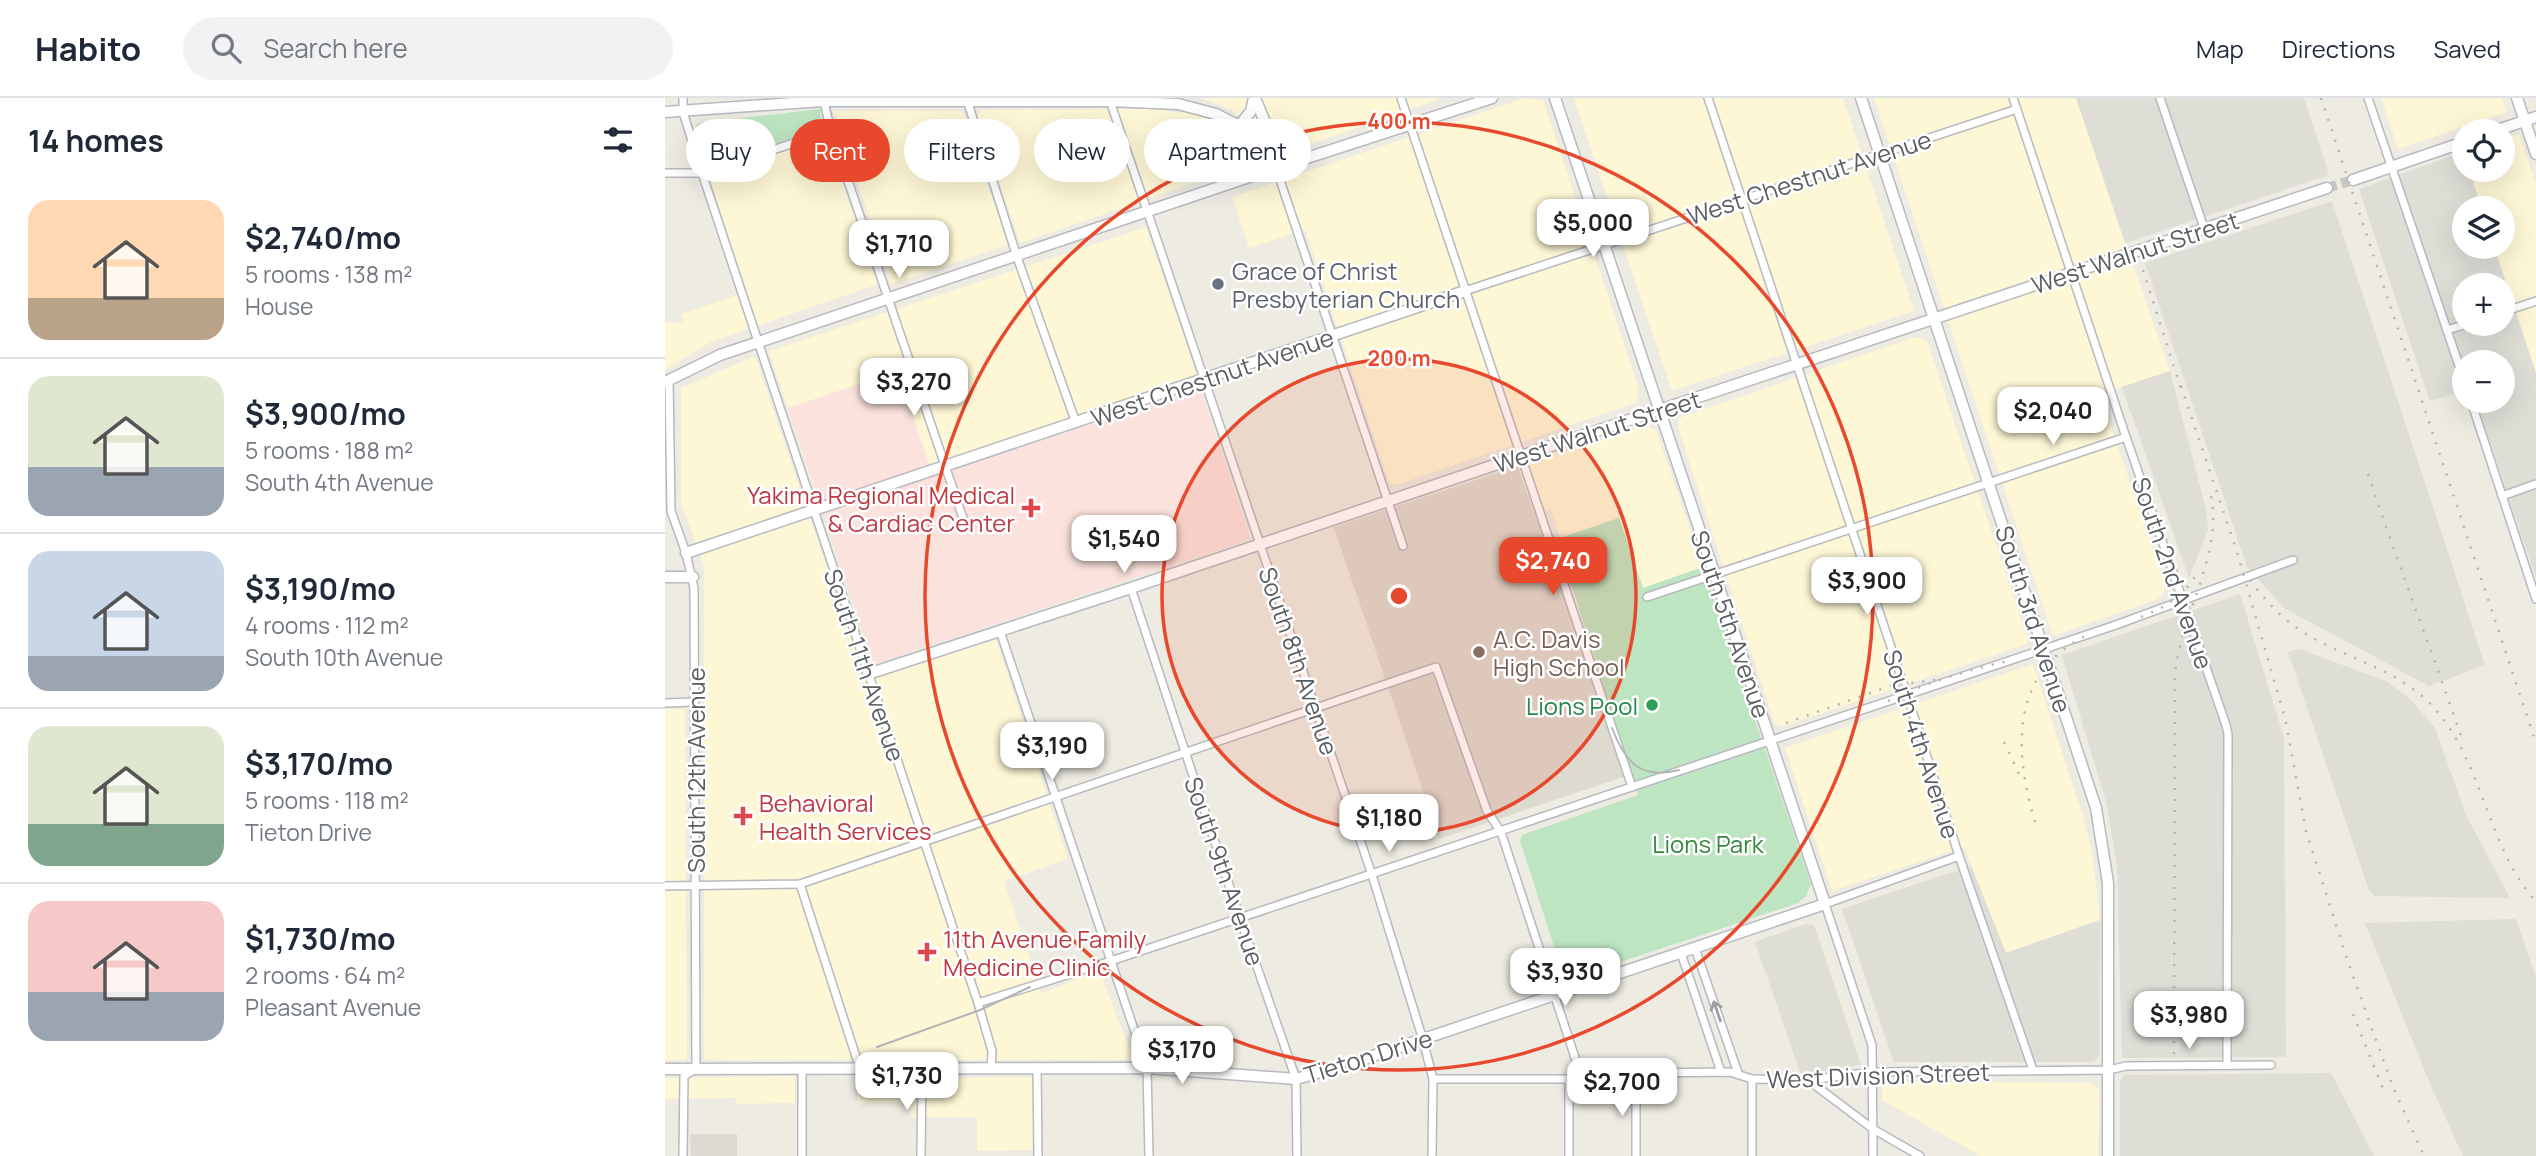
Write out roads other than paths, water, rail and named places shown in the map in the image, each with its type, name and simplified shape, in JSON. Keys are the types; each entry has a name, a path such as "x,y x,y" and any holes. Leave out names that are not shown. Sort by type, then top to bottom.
{"main road":[{"path":"1245,119 1251,111 1255,98"},
{"path":"1255,98 1264,119"},
{"path":"1311,157 1492,98"},
{"name":"South 5th Avenue","path":"1555,98 1825,904"},
{"name":"South 3rd Avenue","path":"1861,98 2096,807 2108,883 2108,1156"},
{"path":"2517,98 2536,154"},
{"path":"665,112 823,99 1157,101 1206,110 1225,119"},
{"path":"2515,124 2536,117"},
{"path":"2353,180 2452,146"},
{"path":"667,381 720,355 1235,182"},
{"name":"West Walnut Street","path":"868,674 2327,188"},
{"name":"West Chestnut Avenue","path":"687,553 1465,291"},
{"path":"665,577 693,577"},
{"name":"Tieton Drive","path":"665,1069 1147,1068 1296,1079 1423,1040 1825,904"}],"street":[{"name":"South 11th Avenue","path":"683,98 686,122"},
{"path":"1401,98 1632,787"},
{"name":"South 4th Avenue","path":"1707,98 1853,530 1959,856 2033,1070"},
{"name":"South 2nd Avenue","path":"2013,98 2228,734 2227,1065"},
{"path":"2160,98 2204,228"},
{"path":"2368,98 2454,350"},
{"path":"823,99 828,119"},
{"path":"967,100 1017,257 1076,423"},
{"name":"South 8th Avenue","path":"1110,101 1371,875 1423,1040 1433,1079 1432,1156"},
{"name":"West Chestnut Avenue","path":"1465,291 2017,109"},
{"path":"665,173 686,173"},
{"name":"South 11th Avenue","path":"705,182 978,1003 992,1051 991,1068"},
{"path":"848,182 966,527"},
{"path":"1281,182 1403,546"},
{"path":"2515,308 2536,301"},
{"path":"2447,330 2452,328"},
{"name":"South 12th Avenue","path":"667,381 671,511 693,577 696,1069 684,1076 683,1156"},
{"path":"2475,413 2536,599"},
{"path":"1647,597 2126,437"},
{"path":"2502,496 2536,484"},
{"path":"978,1003 1501,832 2141,617 2293,560"},
{"name":"South 9th Avenue","path":"1131,588 1296,1079 1297,1156"},
{"path":"1000,631 1147,1068 1149,1156"},
{"path":"665,886 800,884 1436,667 1487,811 1501,832 1582,1079"},
{"path":"665,702 694,702"},
{"name":"Tieton Drive","path":"1825,904 1959,856"},
{"path":"800,884 860,1069"},
{"name":"South 5th Avenue","path":"1825,904 1872,1045 1873,1156"},
{"path":"1695,948 1738,1073"},
{"path":"1681,953 1721,1072"},
{"name":"West Division Street","path":"1433,1079 1636,1079 1646,1073 1721,1072 1738,1073 1752,1079 1808,1080 1874,1072 2109,1070 2126,1066 2271,1065"},
{"path":"1037,1067 1038,1156"},
{"path":"921,1156 922,1068"},
{"path":"801,1069 802,1156"},
{"path":"1636,1079 1636,1156"},
{"path":"1752,1079 1752,1156"},
{"path":"1569,1080 1569,1156"},
{"path":"1808,1080 1873,1129 1920,1156"}],"tunnel":[{"path":"2327,188 2353,180"}],"tram line":[{"path":"1612,728 1622,750 1636,766 1654,772 1679,770"},
{"path":"877,1047 980,1010 1030,987"}],"railway":[{"path":"2321,98 2536,743"},
{"path":"2143,270 2183,395"},
{"path":"2181,386 2236,549 2285,718 2306,831 2349,965 2393,1087 2424,1156"},
{"path":"2368,474 2461,736"},
{"path":"2174,1054 2175,676 2178,653 2211,541 2211,496"},
{"path":"2141,617 2172,601 2195,577"},
{"path":"2250,580 2295,627 2320,642 2389,674 2421,695 2435,709 2465,755 2506,856 2536,902"},
{"path":"2035,822 2023,766 2022,739 2025,713 2032,689 2045,667 2065,648 2092,633"},
{"path":"1888,701 1949,677 2013,660"},
{"path":"1786,723 1890,686 1942,679"},
{"path":"2004,742 2020,776"},
{"path":"2353,1014 2383,1089"}],"place":[{"name":"Grace of Christ Presbyterian Church","path":"1218,284"},
{"name":"Yakima Regional Medical & Cardiac Center","path":"1031,508"},
{"name":"A.C. Davis High School","path":"1479,652"},
{"name":"Lions Pool","path":"1652,705"},
{"name":"Behavioral Health Services","path":"743,816"},
{"name":"11th Avenue Family Medicine Clinic","path":"927,952"}],"park label":[{"name":"Lions Park","path":"1708,843"}]}
